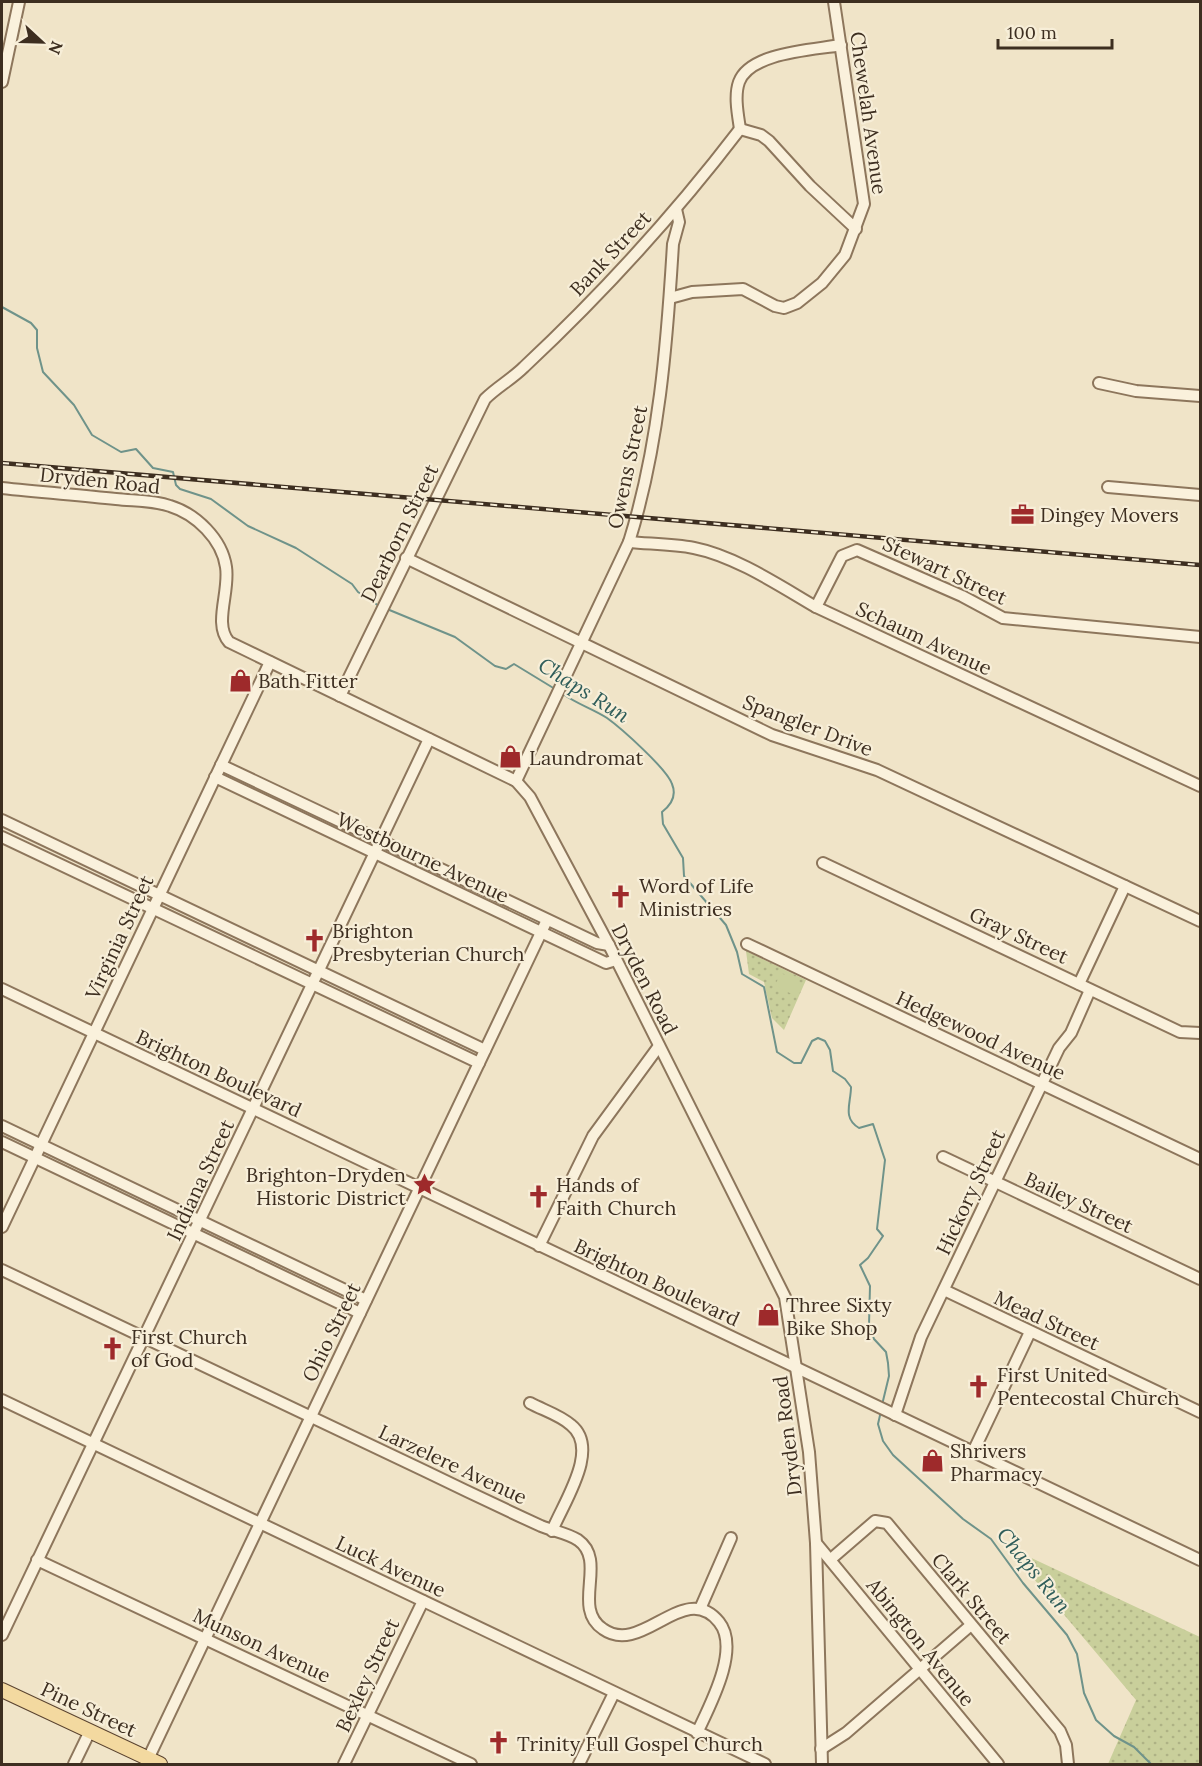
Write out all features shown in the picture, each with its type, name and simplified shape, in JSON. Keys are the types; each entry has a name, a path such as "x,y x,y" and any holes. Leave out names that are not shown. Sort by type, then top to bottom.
{"main road":[{"name":"Pine Street","path":"2,1690 154,1762"}],"street":[{"path":"2,82 19,2"},
{"name":"Chewelah Avenue","path":"670,298 693,292 743,289 780,308 797,303 830,275 845,255 864,204 863,185 834,2"},
{"path":"841,45 766,59 747,70 738,86 740,129 761,135 769,141 810,186 856,229"},
{"name":"Bank Street","path":"494,390 525,366 622,269 676,209 740,129"},
{"name":"Owens Street","path":"516,781 629,542 644,492 658,411 670,298 673,244 679,222 676,209"},
{"path":"1099,383 1136,391 1200,396"},
{"name":"Dearborn Street","path":"340,696 485,399 494,390"},
{"name":"Dryden Road","path":"2,488 160,503 185,512 208,531 225,561 228,581 220,624 229,642 516,781 531,797 609,945 785,1297 798,1369 809,1452 816,1542 822,1764"},
{"path":"1108,488 1200,495"},
{"name":"Schaum Avenue","path":"629,542 693,548 710,552 768,580 816,607 1200,786"},
{"name":"Stewart Street","path":"816,607 842,556 857,550 962,596 1003,618 1200,637"},
{"name":"Spangler Drive","path":"406,558 772,735 877,770 1200,921"},
{"name":"Virginia Street","path":"2,1227 270,663"},
{"name":"Indiana Street","path":"2,1635 429,739"},
{"name":"Westbourne Avenue","path":"221,765 547,920 597,943 609,945"},
{"name":"Westbourne Avenue","path":"215,777 540,933 606,963 616,960"},
{"path":"2,820 485,1050"},
{"path":"2,837 479,1063"},
{"name":"Gray Street","path":"823,863 1180,1032 1200,1033"},
{"path":"1079,984 1125,886"},
{"name":"Ohio Street","path":"154,1762 205,1638 547,920"},
{"name":"Hedgewood Avenue","path":"747,944 1200,1159"},
{"name":"Brighton Boulevard","path":"2,989 1200,1560"},
{"name":"Hickory Street","path":"891,1413 910,1364 994,1182 1090,990"},
{"path":"539,1245 593,1136 659,1046"},
{"path":"2,1126 366,1300"},
{"path":"2,1142 360,1312"},
{"name":"Bailey Street","path":"943,1157 1200,1279"},
{"name":"Larzelere Avenue","path":"2,1270 552,1531 567,1534 584,1545 591,1566 590,1612 595,1622 612,1634 635,1635 687,1608 700,1609"},
{"name":"Mead Street","path":"944,1290 1200,1412"},
{"path":"973,1452 1030,1332"},
{"name":"Luck Avenue","path":"2,1400 765,1764"},
{"path":"530,1403 565,1420 579,1432 583,1441 582,1462 552,1531"},
{"name":"Clark Street","path":"831,1559 875,1521 887,1523 1060,1731 1068,1753 1068,1764"},
{"path":"697,1733 719,1687 726,1640 720,1622 700,1609 731,1538"},
{"name":"Abington Avenue","path":"816,1542 998,1764"},
{"name":"Munson Avenue","path":"37,1560 471,1764"},
{"name":"Bexley Street","path":"344,1764 423,1602"},
{"path":"821,1749 835,1742 970,1625"},
{"path":"579,1764 614,1693"},
{"path":"74,1764 90,1731"}],"green space":[{"path":"746,951 806,980 784,1030 772,1018 764,982 749,974"},
{"path":"781,973 803,984 797,997 775,985"},
{"path":"1006,1546 1200,1637 1200,1764 1108,1764 1136,1700"}],"waterway":[{"name":"Chaps Run","path":"2,307 31,323 37,330 37,348 43,372 74,405 92,435 121,452 136,449 153,468 173,472 176,485 180,489 211,499 248,526 296,548 352,584 358,592 379,606"},
{"name":"Chaps Run","path":"387,609 455,637 495,666 506,669 514,664 555,689"},
{"name":"Chaps Run","path":"563,694 614,723 643,749 668,777 672,784 673,796 662,812 663,824 683,858 684,876 726,925 737,952 742,974 764,987 777,1052 794,1063 801,1063 812,1041 818,1038 825,1041 830,1050 833,1071 845,1079 851,1087 849,1110 851,1120 859,1128 873,1124 885,1160 877,1229 883,1236 868,1258 860,1265 870,1286 869,1325 874,1339 886,1352 888,1363 889,1376 882,1405"},
{"name":"Chaps Run","path":"881,1411 878,1424 883,1441 893,1455 963,1519 991,1539 1023,1583 1067,1635 1077,1654 1084,1693 1096,1720 1114,1736 1134,1747 1151,1764"}],"railway":[{"path":"2,463 1200,565"}],"place":[{"name":"Dingey Movers","path":"1022,514"},
{"name":"Bath Fitter","path":"240,680"},
{"name":"Laundromat","path":"511,757"},
{"name":"Word of Life Ministries","path":"621,896"},
{"name":"Brighton Presbyterian Church","path":"314,941"},
{"name":"Brighton-Dryden Historic District","path":"424,1185"},
{"name":"Hands of Faith Church","path":"538,1196"},
{"name":"Three Sixty Bike Shop","path":"768,1315"},
{"name":"First Church of God","path":"113,1348"},
{"name":"First United Pentecostal Church","path":"979,1386"},
{"name":"Shrivers Pharmacy","path":"932,1461"},
{"name":"Trinity Full Gospel Church","path":"499,1743"}]}
